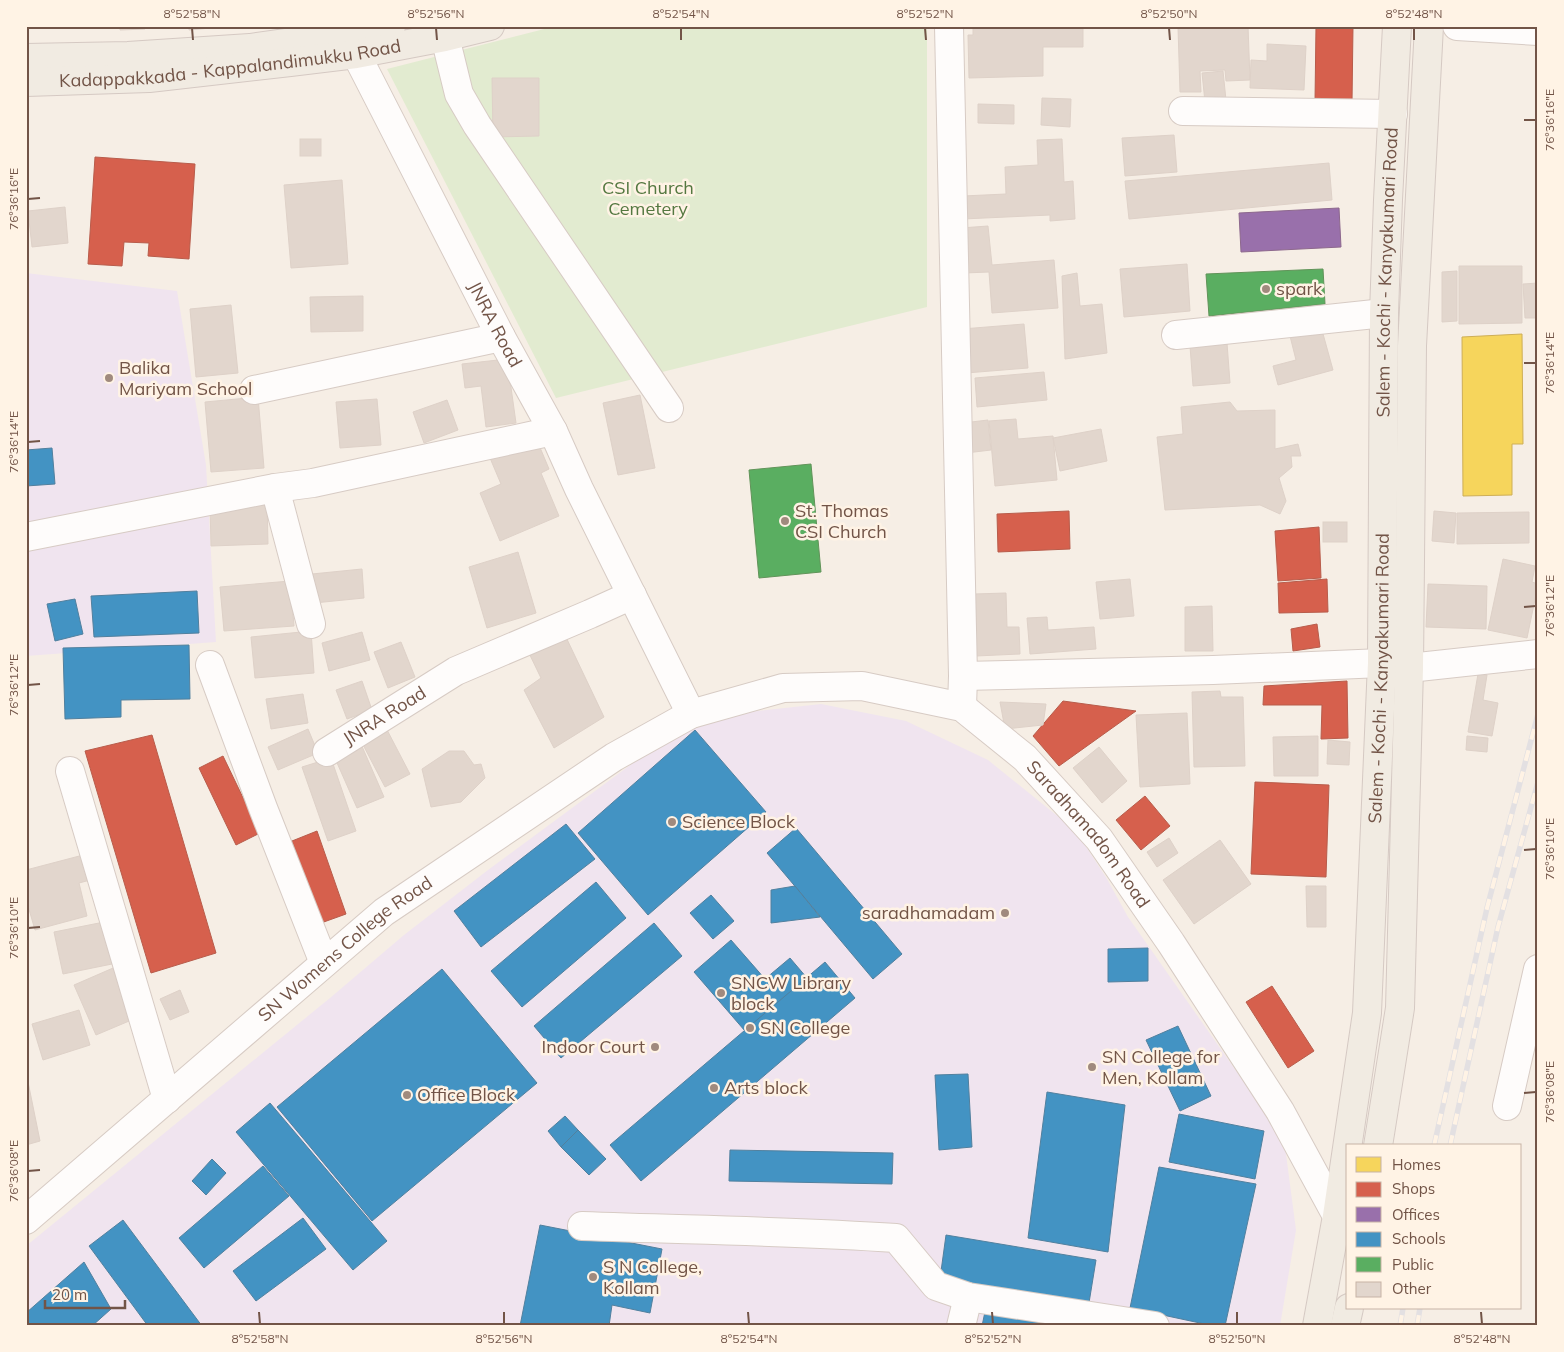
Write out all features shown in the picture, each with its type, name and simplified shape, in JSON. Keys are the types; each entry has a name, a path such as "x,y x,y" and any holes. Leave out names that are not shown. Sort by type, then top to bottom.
{"main road":[{"name":"Kadappakkada - Kappalandimukku Road","path":"26,82 149,78 356,54 445,37 490,26"},
{"name":"Salem - Kochi - Kanyakumari Road","path":"1351,1144 1367,1014 1382,663 1384,314 1397,26"},
{"path":"1378,1144 1400,1008 1409,668 1412,346 1428,26"},
{"name":"Kadappakkada - Kappalandimukku Road","path":"26,58 128,56 250,48 378,28"},
{"name":"Salem - Kochi - Kanyakumari Road","path":"1318,1326 1342,1216 1346,1184"},
{"path":"1345,1326 1348,1310"}],"street":[{"path":"949,26 963,676 962,707"},
{"path":"1457,26 1538,31"},
{"path":"445,37 459,94 477,125 669,408"},
{"name":"JNRA Road","path":"356,54 501,337 553,431 579,489 692,714"},
{"path":"1183,111 1393,114"},
{"path":"1176,335 1384,314"},
{"path":"254,390 501,337"},
{"path":"26,537 275,488 313,483 553,431"},
{"path":"275,488 311,624"},
{"name":"JNRA Road","path":"327,752 456,671 632,595"},
{"path":"1409,668 1538,654"},
{"path":"963,676 1214,670 1382,663"},
{"path":"210,665 263,808 324,963"},
{"name":"Saradhamadom Road","path":"692,714 783,688 862,686 962,707 1025,758 1099,839 1171,943 1280,1111 1342,1216"},
{"name":"SN Womens College Road","path":"26,1220 384,912 614,757 692,714"},
{"path":"70,771 167,1099"},
{"path":"1507,1106 1538,969"},
{"path":"582,1226 818,1233 896,1238 936,1286 968,1297 1155,1326"},
{"path":"961,1326 968,1297"}],"shaded area":[{"name":"Balika Mariyam School","path":"26,273 177,291 206,465 216,642 26,656"},
{"name":"SN College","path":"821,704 906,721 988,760 1076,831 1107,879 1128,917 1284,1139 1296,1230 1280,1326 26,1326 26,1246 330,998 404,935 488,870 694,718"}],"green space":[{"name":"CSI Church Cemetery","path":"556,26 927,26 927,307 556,398 387,69"}],"building: Homes":[{"path":"1522,334 1523,444 1512,444 1512,495 1463,496 1462,337"}],"building: Shops":[{"path":"1316,26 1353,26 1352,102 1315,101"},
{"path":"95,157 195,164 189,259 148,256 149,243 124,242 122,266 88,264"},
{"path":"1069,511 1070,549 998,552 997,514"},
{"path":"1319,527 1321,578 1278,581 1275,531"},
{"path":"1327,579 1328,612 1279,613 1278,583"},
{"path":"1317,624 1320,647 1293,651 1291,629"},
{"path":"1347,681 1348,738 1321,739 1322,705 1263,705 1264,686"},
{"path":"1063,701 1136,711 1059,766 1033,736"},
{"path":"152,735 216,953 151,973 85,751"},
{"path":"223,756 260,833 236,845 199,768"},
{"path":"1255,782 1329,785 1326,877 1251,874"},
{"path":"1145,796 1170,826 1141,850 1116,820"},
{"path":"317,831 346,914 321,923 292,841"},
{"path":"1272,986 1314,1051 1288,1068 1246,1002"}],"building: Offices":[{"path":"1339,208 1341,247 1241,252 1239,213"}],"building: Schools":[{"path":"52,448 55,484 26,486 26,450"},
{"path":"197,591 199,633 94,637 91,596"},
{"path":"75,599 83,634 55,641 47,604"},
{"path":"189,645 190,699 121,700 121,717 65,719 63,648"},
{"name":"Science Block","path":"695,730 766,812 648,915 578,833"},
{"path":"566,824 595,859 481,947 454,911"},
{"path":"796,828 902,954 873,979 767,853"},
{"path":"596,882 626,918 522,1007 491,971"},
{"path":"795,886 820,917 771,923 771,890"},
{"path":"711,895 734,921 713,939 690,913"},
{"path":"654,923 682,956 561,1058 534,1026"},
{"path":"731,940 765,979 790,958 807,978 745,1031 694,972"},
{"path":"1148,948 1148,981 1108,982 1108,949"},
{"name":"Arts block","path":"825,962 855,998 641,1181 610,1145"},
{"name":"Office Block","path":"442,969 537,1083 372,1221 277,1107"},
{"path":"1178,1026 1211,1096 1180,1111 1146,1040"},
{"path":"968,1074 972,1147 939,1150 935,1075"},
{"path":"1047,1092 1125,1105 1108,1252 1028,1238"},
{"path":"270,1103 387,1241 353,1270 236,1132"},
{"path":"1179,1114 1264,1131 1255,1179 1169,1162"},
{"path":"565,1116 578,1130 561,1147 548,1131"},
{"path":"578,1130 606,1159 589,1175 561,1147"},
{"path":"730,1150 893,1153 892,1184 729,1181"},
{"path":"212,1159 226,1173 206,1195 192,1181"},
{"path":"263,1166 289,1196 204,1268 179,1238"},
{"path":"1159,1167 1256,1184 1225,1326 1214,1326 1130,1308"},
{"path":"303,1218 326,1249 256,1301 233,1271"},
{"path":"123,1220 202,1326 148,1326 89,1246"},
{"name":"S N College, Kollam","path":"540,1225 662,1249 650,1313 612,1305 609,1326 520,1326"},
{"path":"946,1235 1096,1260 1088,1309 939,1286"},
{"path":"84,1262 111,1309 92,1326 26,1326 26,1313"},
{"path":"986,1307 1082,1326 982,1326"}],"building: Public":[{"name":"spark","path":"1323,269 1325,304 1209,316 1206,274"},
{"name":"St. Thomas CSI Church","path":"811,464 821,572 759,578 749,470"}],"building: Other":[{"path":"120,26 145,26 145,29 120,30"},
{"path":"189,26 221,26 221,27 189,30"},
{"path":"973,26 1083,26 1083,47 1043,47 1043,76 969,78 968,35 973,35"},
{"path":"1248,26 1250,80 1226,81 1225,70 1200,71 1201,92 1180,92 1178,27"},
{"path":"1267,44 1306,46 1304,90 1250,88 1251,60 1267,61"},
{"path":"1223,71 1226,100 1205,102 1202,73"},
{"path":"492,78 539,78 539,136 493,137"},
{"path":"1042,98 1071,99 1070,127 1041,125"},
{"path":"978,104 1014,105 1014,124 978,123"},
{"path":"1174,135 1177,172 1125,176 1122,138"},
{"path":"300,139 321,139 321,156 300,156"},
{"path":"1062,139 1064,182 1073,181 1075,219 1050,221 1050,215 963,219 963,196 1006,194 1005,167 1038,165 1037,140"},
{"path":"1329,163 1332,200 1129,219 1125,181"},
{"path":"342,180 348,264 291,268 284,185"},
{"path":"65,207 68,243 32,247 28,211"},
{"path":"988,226 992,265 1054,260 1058,308 992,313 989,272 964,273 961,228"},
{"path":"1187,264 1190,311 1124,317 1120,269"},
{"path":"1459,266 1522,266 1522,323 1459,324"},
{"path":"1457,271 1457,321 1442,322 1442,272"},
{"path":"1077,273 1080,306 1102,304 1107,353 1065,359 1062,276"},
{"path":"1538,283 1538,318 1525,318 1523,284"},
{"path":"363,296 363,331 311,332 310,297"},
{"path":"231,305 238,373 196,377 190,309"},
{"path":"1320,323 1333,370 1278,385 1273,366 1296,360 1289,332"},
{"path":"1024,324 1028,368 966,373 962,329"},
{"path":"1227,343 1230,383 1193,386 1190,346"},
{"path":"507,359 516,423 486,427 481,386 465,388 462,364"},
{"path":"1044,372 1047,400 977,407 975,378"},
{"path":"640,395 655,468 618,475 603,403"},
{"path":"258,397 264,468 211,472 205,402"},
{"path":"377,399 381,445 340,448 336,402"},
{"path":"447,400 458,430 424,443 413,412"},
{"path":"1230,402 1237,411 1275,410 1275,449 1298,444 1301,456 1291,456 1292,467 1279,478 1286,501 1280,514 1260,505 1165,510 1157,437 1183,434 1181,407"},
{"path":"1016,419 1018,439 1053,436 1057,480 995,486 989,421"},
{"path":"988,420 991,450 966,453 963,423"},
{"path":"1101,429 1107,461 1060,471 1053,438"},
{"path":"536,438 549,469 541,473 559,516 500,541 480,493 501,484 490,458"},
{"path":"267,503 268,544 211,546 210,505"},
{"path":"1434,511 1456,513 1454,543 1432,541"},
{"path":"1529,512 1529,543 1457,544 1457,513"},
{"path":"1323,522 1347,522 1347,542 1323,542"},
{"path":"518,552 536,613 487,628 469,567"},
{"path":"1503,559 1535,566 1532,582 1538,585 1527,638 1488,630"},
{"path":"362,569 364,598 314,603 312,574"},
{"path":"1130,579 1134,616 1100,619 1096,582"},
{"path":"290,581 294,626 224,631 220,587"},
{"path":"1428,584 1487,586 1486,629 1426,627"},
{"path":"1006,593 1007,627 1019,627 1020,654 976,656 974,594"},
{"path":"1212,606 1213,651 1185,651 1185,607"},
{"path":"1047,617 1048,630 1094,627 1096,649 1030,654 1027,618"},
{"path":"311,631 314,673 255,678 251,637"},
{"path":"362,632 370,660 329,671 322,643"},
{"path":"564,633 604,717 554,748 524,690 541,678 527,649"},
{"path":"401,642 415,677 388,688 374,652"},
{"path":"1478,674 1487,675 1483,700 1498,703 1492,736 1468,732"},
{"path":"362,681 372,710 347,719 336,690"},
{"path":"1220,691 1221,697 1243,697 1245,766 1194,767 1192,692"},
{"path":"303,694 308,723 271,729 266,699"},
{"path":"1000,702 1046,704 1043,725 1005,729"},
{"path":"1187,713 1190,784 1140,787 1136,715"},
{"path":"385,726 410,774 385,787 360,739"},
{"path":"308,729 318,753 278,770 268,747"},
{"path":"1318,736 1318,776 1274,776 1273,737"},
{"path":"1467,736 1488,738 1487,752 1466,750"},
{"path":"1328,740 1350,742 1349,765 1327,764"},
{"path":"361,744 384,797 357,808 334,756"},
{"path":"1099,747 1127,781 1102,803 1073,768"},
{"path":"449,751 464,751 474,765 481,764 485,778 461,802 431,807 422,769"},
{"path":"331,758 356,831 328,841 302,767"},
{"path":"1169,838 1178,853 1157,867 1147,852"},
{"path":"1220,840 1251,884 1194,924 1163,880"},
{"path":"87,854 94,879 79,883 87,916 35,930 26,899 26,870"},
{"path":"1306,886 1326,886 1326,927 1307,927"},
{"path":"104,922 112,964 63,974 54,932"},
{"path":"120,965 141,1016 96,1035 74,985"},
{"path":"180,990 189,1012 170,1020 160,999"},
{"path":"79,1010 90,1045 43,1060 32,1024"},
{"path":"26,1072 40,1141 26,1145"}],"railway":[{"path":"1434,1144 1487,908 1538,714"},
{"path":"1450,1144 1498,927 1538,782"},
{"path":"1400,1326 1403,1310"},
{"path":"1417,1326 1420,1310"}],"place":[{"name":"spark","path":"1266,289"},
{"name":"Balika Mariyam School","path":"109,378"},
{"name":"St. Thomas CSI Church","path":"785,521"},
{"name":"Science Block","path":"672,822"},
{"name":"saradhamadam","path":"1005,913"},
{"name":"SNCW Library block","path":"721,993"},
{"name":"SN College","path":"750,1028"},
{"name":"Indoor Court","path":"655,1047"},
{"name":"SN College for Men, Kollam","path":"1092,1067"},
{"name":"Arts block","path":"714,1088"},
{"name":"Office Block","path":"407,1095"},
{"name":"S N College, Kollam","path":"593,1277"}]}
